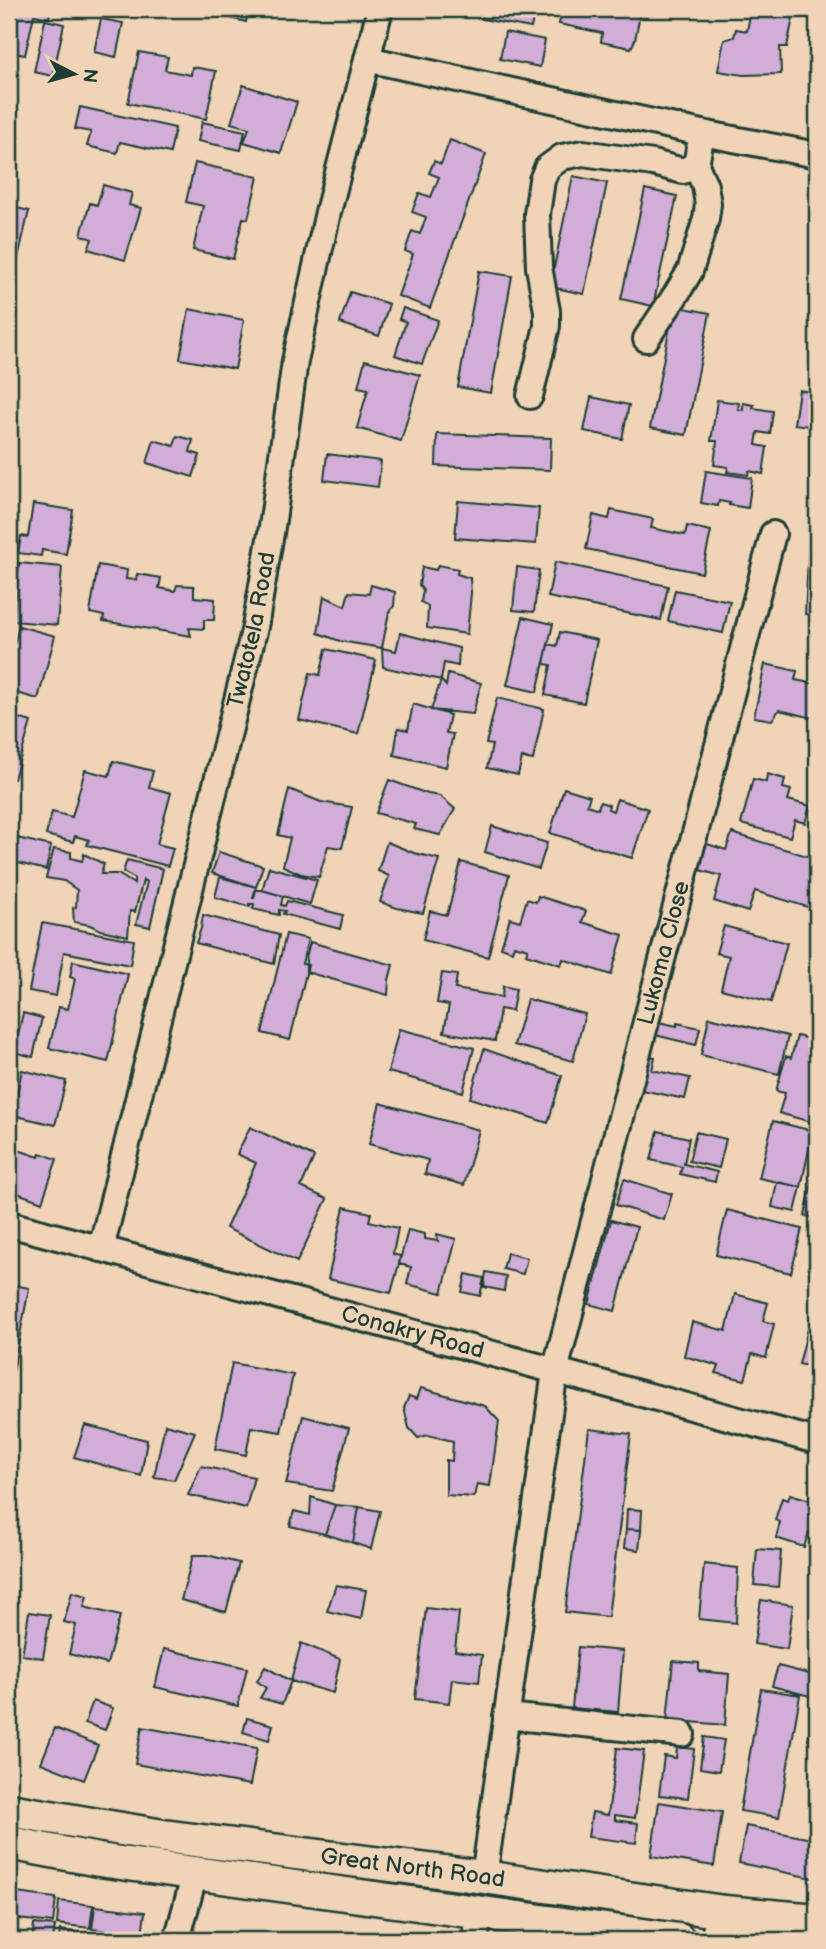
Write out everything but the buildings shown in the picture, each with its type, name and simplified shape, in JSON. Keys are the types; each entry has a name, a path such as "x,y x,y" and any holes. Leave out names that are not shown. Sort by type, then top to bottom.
{"main road":[{"name":"Great North Road","path":"9,1810 163,1836 484,1877 721,1926 817,1920"},
{"name":"Great North Road","path":"9,1843 99,1860 195,1873 478,1926 680,1940"}],"street":[{"name":"Twatotela Road","path":"101,1249 255,626 295,361 328,212 380,9"},
{"path":"367,60 702,133 817,155"},
{"path":"646,339 690,271 706,219 708,204 705,186 696,165 702,133"},
{"path":"530,396 547,326 539,267 537,214 542,180 547,168 562,157 583,153 653,163 683,171 696,165"},
{"name":"Lukoma Close","path":"484,1877 555,1371 773,534"},
{"name":"Conakry Road","path":"9,1224 817,1441"},
{"path":"506,1716 682,1734"},
{"path":"177,1940 195,1873"}]}
